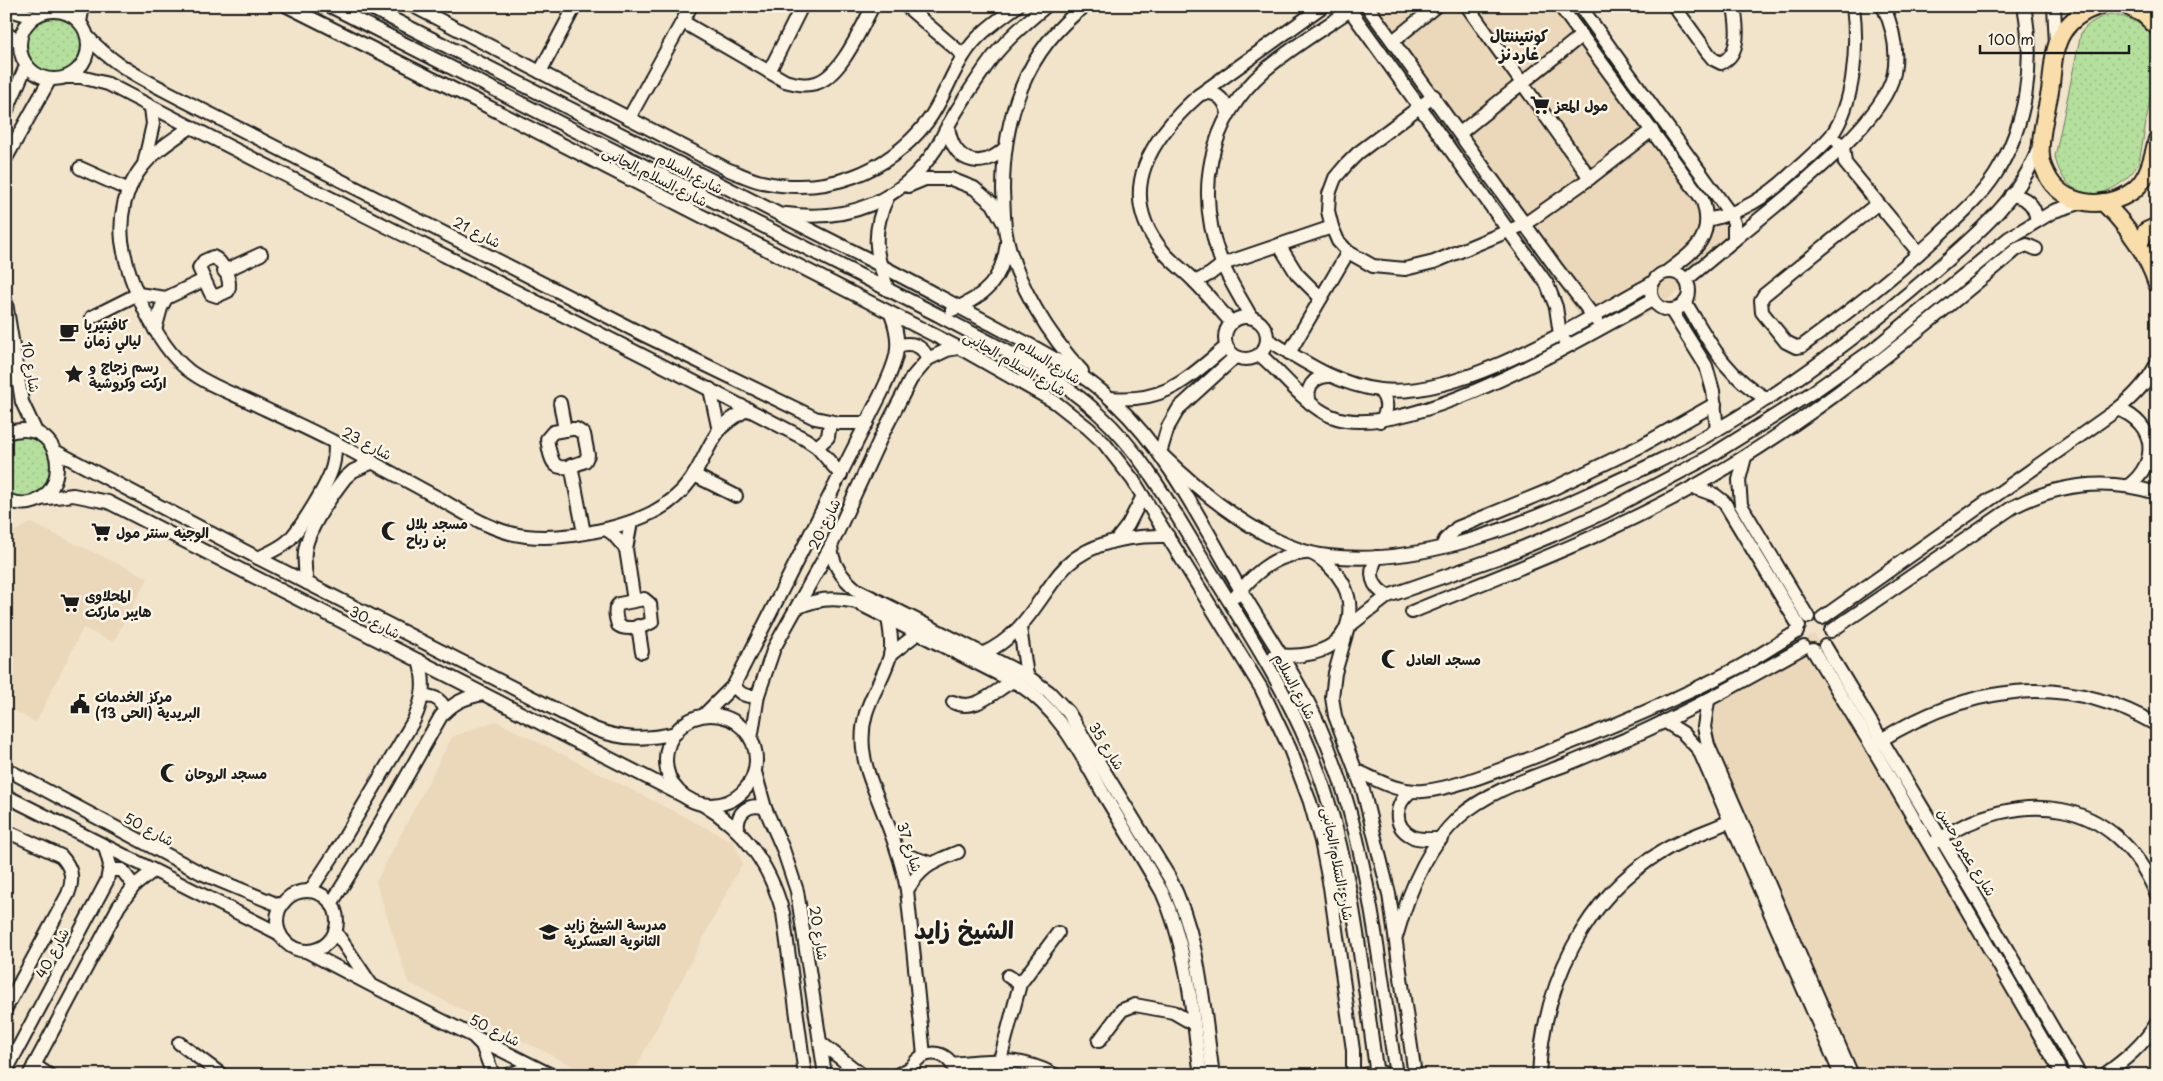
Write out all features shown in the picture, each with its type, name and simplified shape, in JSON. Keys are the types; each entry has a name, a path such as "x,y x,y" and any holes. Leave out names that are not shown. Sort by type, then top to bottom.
{"main road":[{"path":"2100,6 2086,10 2073,20 2062,33 2056,48 2041,142 2041,158 2046,174 2055,187 2068,197 2083,202 2102,202 2120,198 2135,189 2148,172 2157,139"},
{"path":"2129,7 2143,14 2157,27"},
{"path":"2102,202 2129,229 2139,244 2157,284"},
{"path":"2139,244 2146,231 2157,226"}],"street":[{"path":"80,22 83,6"},
{"name":"شارع السلام الجانبى","path":"287,6 475,100 958,348 1055,402 1072,414 1104,443 1133,480 1168,536 1261,688 1284,734 1310,802 1321,841 1330,887 1352,1044 1353,1075"},
{"name":"شارع السلام","path":"330,6 938,315 1026,362 1076,395 1121,435 1148,470 1231,604 1297,720 1313,758 1332,813 1348,879 1381,1074"},
{"name":"شارع السلام","path":"367,6 776,212 1053,357 1097,387 1142,431 1160,453 1195,509 1241,591 1303,693 1318,724 1337,773 1364,869 1396,1075"},
{"path":"413,6 730,170 760,182 792,187 825,185 856,177 885,162 908,143 928,121 944,96 963,55 977,38 993,23 1017,6"},
{"path":"540,72 574,6"},
{"path":"630,118 691,6"},
{"path":"768,72 802,6"},
{"path":"683,22 768,72 785,81 801,85 818,82 832,74 842,61 873,6"},
{"path":"906,6 963,55"},
{"path":"902,188 921,169 936,148 948,125 986,67 1018,30 1046,6"},
{"path":"1085,6 1048,41 1027,74 1013,110 1005,148 1003,174 1007,240 1021,277 1043,320 1065,351 1097,387"},
{"path":"1231,322 1195,282 1162,251 1152,237 1145,222 1140,189 1141,175 1155,142 1199,95 1324,6"},
{"path":"1367,6 1601,327"},
{"path":"1393,41 1436,6"},
{"path":"1467,6 1590,178"},
{"path":"1267,339 1328,376 1379,390 1414,391 1451,382 1495,365 1560,334 1652,283 1658,275 1668,271 1698,246 1705,232 1707,220 1702,199 1560,6"},
{"path":"1580,6 1731,215 1734,223 1734,240"},
{"path":"1674,6 1708,53 1713,59 1721,63 1728,58 1736,41 1737,30 1734,6"},
{"path":"1707,220 1731,215 1773,189 1831,135 1842,113 1848,95 1854,58 1853,6"},
{"path":"1686,280 1829,159 1863,125 1881,103 1894,74 1895,47 1893,32 1883,6"},
{"path":"1877,204 1764,295 1761,300 1762,312 1786,342 1791,345 1802,346 1878,289 1919,253 1976,198 1994,175 2008,151 2018,125 2028,75 2030,49 2024,6"},
{"path":"2054,6 2056,48"},
{"path":"1251,317 1244,317 1231,322 1224,334 1226,347 1235,357 1248,360 1260,355 1265,348 1267,339 1263,325 1251,317 1223,264 1210,217 1207,184 1212,158 1228,112 1240,96 1265,70 1351,8 1547,284 1556,307 1560,334 1567,346"},
{"path":"6,9 42,12 58,11 66,13 80,22 87,36 87,56 76,72 67,77"},
{"path":"42,12 22,31 20,43 22,58 26,66 41,77 50,79 81,77 108,84 320,194 581,323 748,409 817,447 841,475"},
{"path":"6,32 20,43"},
{"path":"1460,133 1582,35"},
{"name":"شارع 21","path":"87,36 106,56 129,71 329,175 803,413 830,422 867,423"},
{"path":"6,112 26,66"},
{"path":"6,158 50,79"},
{"path":"1199,95 1206,92 1221,98 1226,104 1228,112"},
{"path":"1434,96 1358,153 1335,178 1329,194 1328,211 1338,241 1348,252 1373,266 1404,269 1434,262 1525,224 1590,178 1652,130"},
{"name":"شارع 23","path":"151,107 153,124 144,164 125,200 122,241 138,294 155,330 169,351 187,369 207,383 335,442 474,518 500,530 525,536 554,537 584,533 631,522 653,513 672,500 688,484 719,431 748,409"},
{"path":"1842,113 1851,122 1863,125"},
{"path":"948,125 949,139 956,152 968,159 982,162 995,158 1005,148"},
{"name":"شارع 23","path":"144,164 190,127"},
{"path":"1831,135 1843,146 1845,163 1919,253"},
{"path":"1231,604 1263,567 1293,555 1310,553 1328,556 1377,557 1442,547 1541,515 1638,472 1717,430 1767,399 1813,367 1915,287 1976,234 2011,195 2028,172 2041,142"},
{"path":"1819,148 1829,159 1845,163"},
{"path":"80,168 129,190"},
{"path":"320,194 329,175"},
{"path":"1788,177 1796,187"},
{"path":"776,212 809,216 842,214 873,203 902,188 926,179 951,179 974,188 993,204 1005,227"},
{"path":"2011,195 2019,196 2032,205 2037,221"},
{"path":"888,196 880,212 876,229 876,247 879,265 888,290"},
{"path":"1260,653 1302,656 1320,651 1332,645 1348,627 1388,596 1500,557 1553,535 1614,507 1706,458 1805,398 1874,349 2009,238 2054,211 2083,202"},
{"path":"1195,282 1223,264 1332,227"},
{"path":"938,315 958,307 983,293 993,283 1001,270 1007,240"},
{"path":"1279,245 1297,274 1321,298"},
{"path":"1412,612 1595,535 1693,487 1745,457 1832,397 1930,321 2017,249 2027,245 2036,249"},
{"path":"1289,353 1348,252"},
{"path":"224,271 261,254"},
{"path":"213,257 220,260 230,288 220,296 211,294 204,280 199,268 200,263 213,257"},
{"path":"1652,283 1650,294 1652,300 1660,308 1676,309 1685,302 1689,291 1686,280 1681,275 1668,271"},
{"path":"92,317 138,294 166,298 204,280"},
{"path":"155,330 159,313 166,298"},
{"path":"1260,355 1310,403 1320,410 1343,420 1355,422 1380,421 1449,401 1511,374 1652,300"},
{"path":"1685,302 1729,370 1747,386 1767,399"},
{"name":"شارع 10","path":"6,303 22,402 36,432"},
{"path":"581,323 590,307"},
{"path":"1671,310 1706,366 1715,404 1717,430"},
{"name":"شارع 20","path":"704,715 734,685 895,364 898,346 897,330 891,314"},
{"path":"898,346 911,343 917,345 926,353 928,359"},
{"path":"1110,398 1139,399 1166,392 1178,386 1226,347"},
{"name":"شارع 20","path":"751,739 758,695 774,648 831,546 911,379 928,359 947,350 958,348"},
{"path":"1235,357 1179,408 1168,427 1160,453 1198,488 1241,519 1287,544 1310,553 1329,565 1343,583 1348,597 1350,612 1348,627 1334,672 1332,697 1335,716 1355,768 1377,843 1389,894 1415,1075"},
{"path":"1822,618 2118,409 2133,397 2146,382 2157,363"},
{"path":"1310,403 1308,396 1311,384 1316,379 1328,376"},
{"path":"710,390 719,431"},
{"path":"1379,390 1383,394 1387,406 1384,416 1380,421"},
{"path":"560,403 565,430"},
{"path":"1442,547 1445,540 1457,528 1550,490 1641,446 1715,404"},
{"path":"2118,409 2130,414 2139,422 2146,432 2150,444 2149,457 2145,469 2138,479 2128,486"},
{"path":"817,447 828,437 830,422"},
{"path":"576,429 584,434 588,455 585,462 554,466 551,462 547,439 549,434 565,430 576,429"},
{"path":"6,433 22,430 36,432"},
{"name":"شارع 30","path":"36,432 44,437 55,451 258,558 607,734 641,739 676,732"},
{"path":"258,558 273,552 298,530 333,467 335,442"},
{"path":"39,499 48,492 57,475 58,459 55,451"},
{"path":"1745,457 1739,480 1741,505 1801,625 1798,637 1814,648"},
{"path":"307,582 304,566 305,550 309,535 345,478 353,471 373,462"},
{"path":"571,465 584,533"},
{"path":"1133,480 1148,470"},
{"path":"694,475 736,496"},
{"path":"1831,631 2013,507 2031,498 2068,486 2098,484 2128,486 2157,493"},
{"path":"1693,487 1705,490 1724,502 1801,625"},
{"name":"شارع 30","path":"10,504 73,495 108,502 696,802"},
{"path":"1118,538 1132,518 1143,496"},
{"path":"631,522 626,549 634,600"},
{"path":"606,529 626,549"},
{"path":"982,654 1003,643 1020,628 1060,572 1091,549 1118,538 1168,536"},
{"path":"1176,550 1192,541"},
{"name":"شارع 35","path":"831,546 835,565 857,590 1027,676 1049,692 1068,712 1177,892 1192,932 1213,1075"},
{"path":"1377,557 1372,565 1371,575 1374,584 1388,596"},
{"path":"644,598 649,601 653,619 650,624 638,626 620,628 615,609 619,604 644,598"},
{"name":"شارع 35","path":"797,608 819,600 844,599 856,602 1013,681 1043,702 1063,725 1162,892 1180,941 1201,1075"},
{"path":"1337,773 1355,768 1380,783 1411,791 1438,789 1497,771 1566,745 1700,686 1740,666 1801,625 1818,616 1830,626 1829,642 1664,721 1493,794 1466,811 1441,838 1418,878 1396,939"},
{"name":"شارع 37","path":"888,618 891,636 890,655 868,704 863,731 863,749 868,772 899,853 908,890 924,1055"},
{"path":"638,626 642,652"},
{"path":"1020,628 1027,676"},
{"name":"شارع 37","path":"890,655 918,633"},
{"name":"شارع عمرو حسن","path":"1814,648 1942,838 2080,1075"},
{"path":"310,891 326,869 414,720 422,697 423,680 420,661"},
{"path":"990,697 994,684 993,671"},
{"path":"953,702 960,706 969,706 990,697 1013,681"},
{"path":"734,685 744,696 758,695"},
{"path":"1877,742 1914,721 1944,709 1985,696 2015,690 2046,690 2095,700 2142,717 2157,726"},
{"path":"331,904 370,840 440,716 452,704 467,697 483,694"},
{"path":"422,697 437,698 443,704 446,711"},
{"path":"1708,701 1704,727 1704,748 1847,1074"},
{"path":"696,802 719,804 734,799 750,782 755,772 756,755 751,739 745,730 731,720 715,715 704,715 684,724 676,732 667,753 668,770 674,785 696,802 738,830 762,860 778,895 783,914 805,1075"},
{"path":"1664,721 1684,732 1704,748"},
{"name":"شارع عمرو حسن","path":"1877,742 1930,846 2063,1075"},
{"name":"شارع 50","path":"6,769 201,873 281,906"},
{"name":"شارع 20","path":"755,772 765,808 783,849 796,891 825,1075"},
{"path":"1411,791 1403,797 1397,809 1398,820 1404,831 1414,838 1441,838"},
{"path":"7,798 55,820 280,934 288,944 306,951 320,948 326,944 335,931 336,917 331,904 322,895 310,891 297,893 281,906 277,920 280,934"},
{"path":"55,820 64,799"},
{"path":"738,830 738,817 742,812 753,806 765,808"},
{"path":"1930,846 1973,820 2008,810 2040,808 2074,813 2100,823 2109,830 2139,863 2157,895"},
{"path":"1539,1075 1543,1030 1557,979 1571,949 1606,899 1636,870 1664,850 1734,819"},
{"path":"6,831 61,856 70,870 72,878 68,894 6,1008"},
{"path":"105,847 110,870 122,870 134,886"},
{"path":"908,890 921,871 930,863 958,852"},
{"path":"899,853 930,863"},
{"name":"شارع 40","path":"6,1071 107,881 110,870"},
{"path":"49,1075 31,1070 119,906 134,886 153,871"},
{"path":"335,931 371,986"},
{"path":"1000,1060 1020,984 1058,933"},
{"name":"شارع 50","path":"306,951 371,986 547,1073"},
{"path":"2002,970 2014,963"},
{"path":"1008,976 1020,984"},
{"path":"1384,997 1402,981"},
{"path":"1173,1012 1190,998"},
{"path":"1099,1041 1118,1015 1128,1006 1142,1006 1173,1012 1194,1024"},
{"path":"2104,1075 2141,1045 2157,1023"},
{"path":"474,1036 482,1045 493,1075"},
{"path":"179,1043 222,1075"},
{"path":"820,1043 862,1075"},
{"path":"897,1075 910,1071 914,1063 924,1055 937,1054 943,1056 954,1069 1000,1060 1034,1065 1055,1075"},
{"path":"508,1075 531,1067 547,1073"},
{"path":"976,1075 995,1071 1014,1075"},
{"path":"1363,1075 1381,1074"}],"shaded area":[{"path":"1358,6 1576,6 1727,213 1745,242 1647,315 1627,321 1595,338 1480,173"},
{"name":"المحلاوى هايبر ماركت","path":"31,523 148,578 113,642 83,628 36,722 6,707 6,536"},
{"path":"1814,634 2072,1075 1857,1075 1696,699"},
{"name":"مدرسة الشيخ زايد الثانوية العسكرية","path":"496,721 734,842 742,863 632,1075 590,1075 408,982 376,882 452,737"}],"green space":[{"path":"2109,14 2128,18 2143,27 2153,40 2157,59 2139,163 2129,176 2117,185 2105,192 2092,194 2081,192 2070,185 2061,174 2055,157 2081,33 2090,23"},
{"path":"48,17 60,17 70,21 78,29 82,45 78,61 70,69 60,73 48,73 38,69 30,61 26,51 26,39 30,29 38,21"},
{"path":"15,436 33,439 45,448 50,460 50,473 45,485 36,493 22,497 6,493 6,440"}],"place":[{"name":"مول المعز","path":"1540,105"},
{"name":"كافيتيريا ليالي زمان","path":"69,332"},
{"name":"رسم زجاج و اركت وكروشية","path":"74,374"},
{"name":"مسجد بلال بن رباح","path":"391,531"},
{"name":"الوجيه سنتر مول","path":"101,532"},
{"name":"المحلاوى هايبر ماركت","path":"70,603"},
{"name":"مسجد العادل","path":"1391,659"},
{"name":"مركز الخدمات البريدية (الحى 13)","path":"80,704"},
{"name":"مسجد الروحان","path":"170,773"},
{"name":"مدرسة الشيخ زايد الثانوية العسكرية","path":"549,932"}],"district":[{"name":"كونتيننتال غاردنز","path":"1519,44"},
{"name":"الشيخ زايد","path":"964,929"}]}
